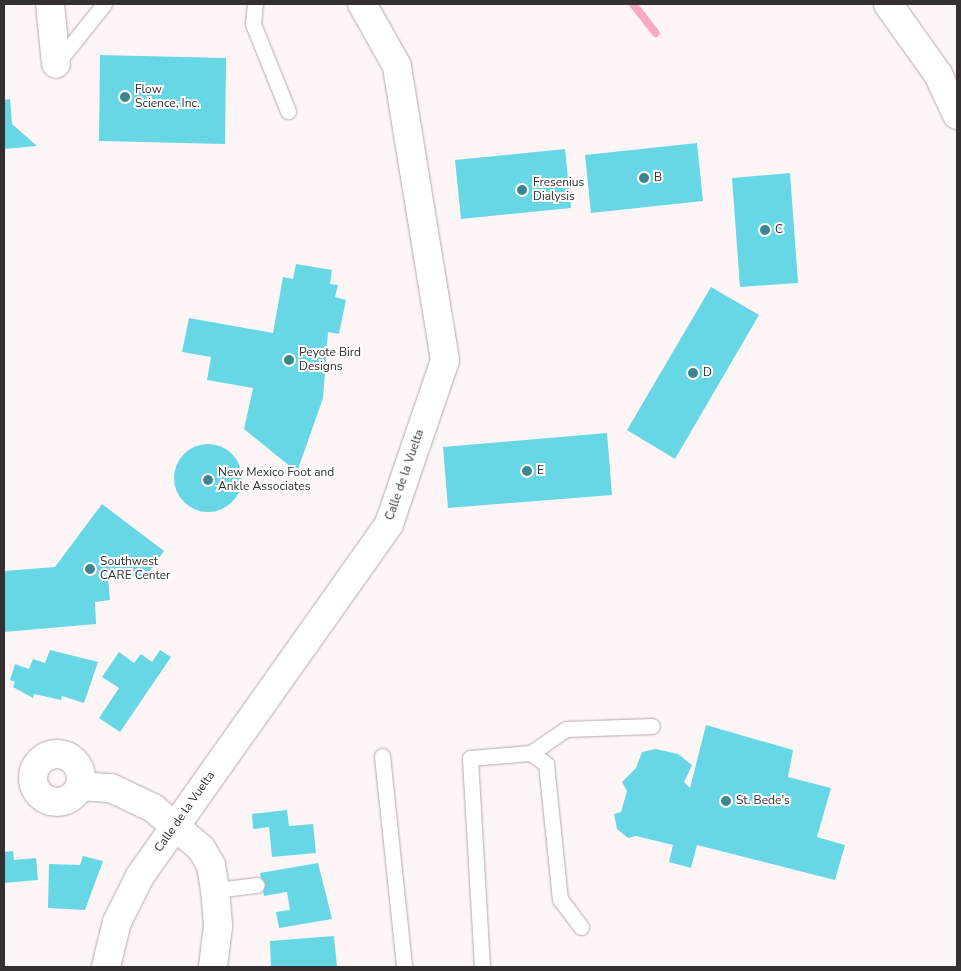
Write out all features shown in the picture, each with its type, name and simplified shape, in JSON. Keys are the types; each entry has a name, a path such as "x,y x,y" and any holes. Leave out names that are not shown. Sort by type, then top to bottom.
{"main road":[{"path":"50,4 56,64"},
{"name":"Calle de la Vuelta","path":"106,967 127,900 176,826 389,524 445,360 397,66 362,4"},
{"path":"888,4 938,74 957,115"},
{"path":"80,786 111,788 153,808 201,848 211,865 215,890 218,926 213,967"}],"lane":[{"path":"56,64 104,4"},
{"path":"255,4 253,24 288,112"},
{"path":"482,967 470,758 531,753 566,729 652,726"},
{"path":"531,753 546,764 560,899 581,927"},
{"path":"382,756 404,967"},
{"path":"215,890 257,885"}],"building":[{"path":"100,55 226,58 225,144 99,141"},
{"path":"10,99 12,124 37,146 4,149 4,100"},
{"name":"B","path":"697,143 703,201 591,213 585,155"},
{"path":"565,149 571,208 461,219 455,160"},
{"name":"C","path":"790,173 798,283 740,287 732,178"},
{"path":"296,264 332,270 330,284 338,285 335,297 346,300 339,334 328,332 323,398 297,472 244,429 253,388 207,380 211,357 182,352 189,318 273,333 283,277 293,279"},
{"name":"D","path":"711,287 759,315 675,459 627,430"},
{"name":"E","path":"607,433 612,495 448,508 443,447"},
{"name":"New Mexico Foot and Ankle Associates","path":"208,444 221,446 232,454 240,465 242,478 240,491 232,502 221,510 208,512 195,510 184,502 176,491 174,478 176,465 184,454 195,446"},
{"name":"Southwest CARE Center","path":"102,504 164,551 146,576 108,578 110,600 95,602 96,624 4,632 4,571 55,567"},
{"path":"50,650 98,662 84,703 62,696 61,700 34,694 33,698 13,687 15,682 10,680 15,664 29,669 33,659 45,663"},
{"path":"160,650 171,657 120,732 99,718 119,688 102,677 119,652 134,663 141,654 152,662"},
{"name":"St. Bede's","path":"706,725 793,750 788,777 831,788 817,837 845,845 835,880 697,845 691,868 669,862 673,845 636,836 628,838 617,829 614,814 621,812 627,791 622,782 636,768 642,752 656,749 678,754 692,765 684,782 690,788"},
{"path":"287,810 289,826 313,824 316,853 272,857 269,827 253,829 252,814"},
{"path":"13,851 14,860 36,858 38,880 4,883 4,852"},
{"path":"83,856 103,861 85,910 48,908 49,864 80,865"},
{"path":"318,863 332,919 279,928 276,912 290,910 287,892 264,896 260,873"},
{"path":"334,936 337,967 271,967 270,941"}],"waterway":[{"path":"633,4 656,33"}],"place":[{"name":"Flow Science, Inc.","path":"125,97"},
{"name":"B","path":"644,178"},
{"name":"Fresenius Dialysis","path":"522,190"},
{"name":"C","path":"765,230"},
{"name":"Peyote Bird Designs","path":"289,360"},
{"name":"D","path":"693,373"},
{"name":"E","path":"527,471"},
{"name":"New Mexico Foot and Ankle Associates","path":"208,480"},
{"name":"Southwest CARE Center","path":"90,569"},
{"name":"St. Bede's","path":"726,801"}]}
